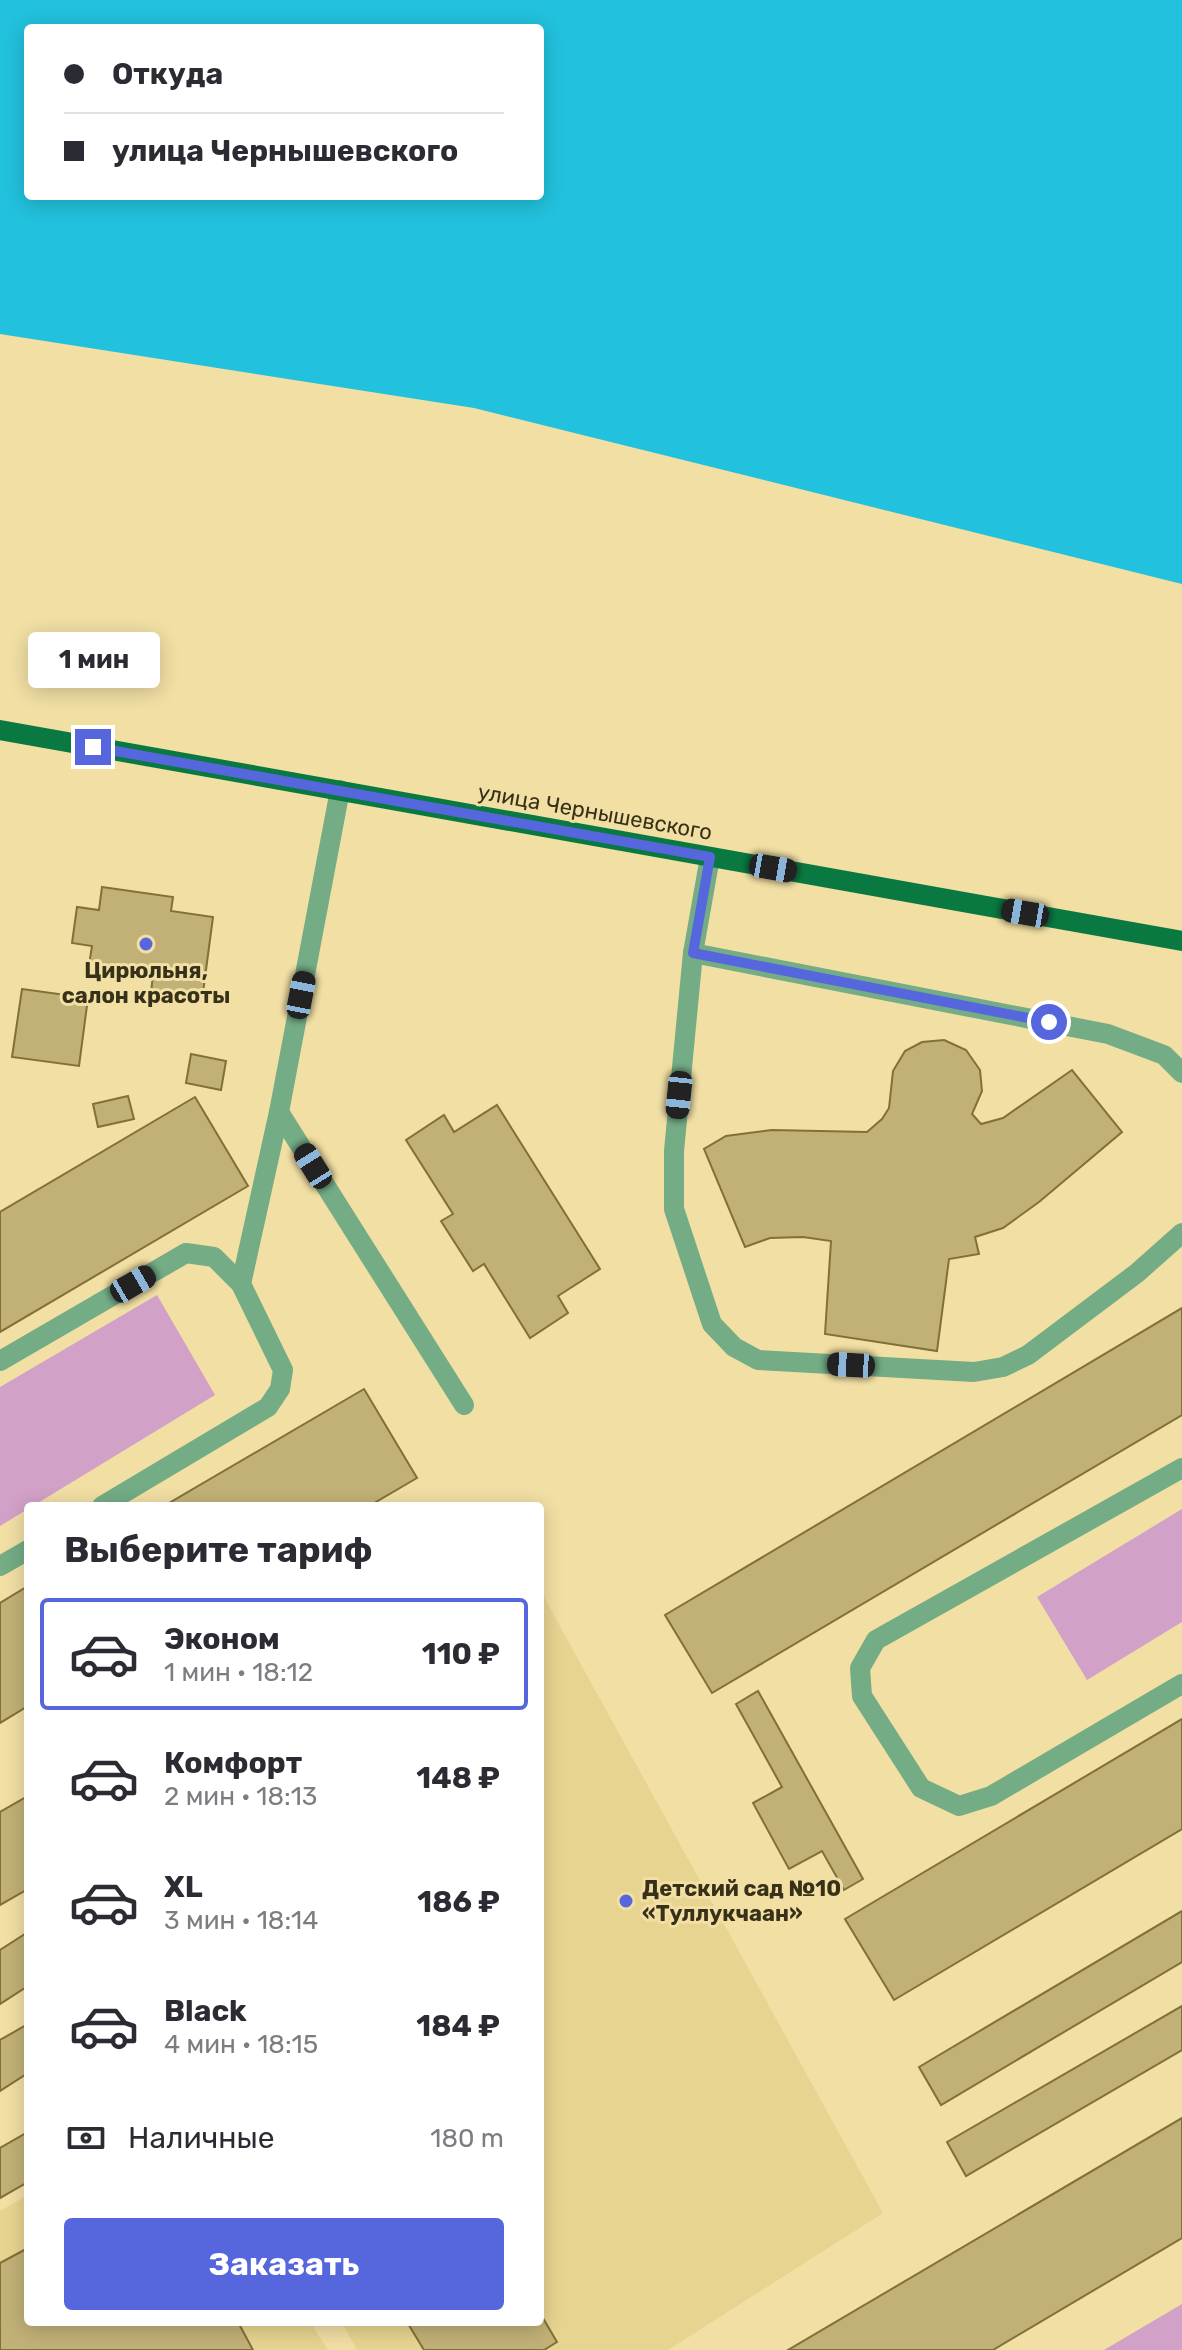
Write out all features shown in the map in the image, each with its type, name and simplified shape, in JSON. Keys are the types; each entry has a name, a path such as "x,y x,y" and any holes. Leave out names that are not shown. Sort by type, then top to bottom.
{"main road":[{"name":"улица Чернышевского","path":"0,730 1182,941"}],"lane":[{"path":"241,1284 279,1112 340,790"},
{"path":"710,857 693,953 674,1151 674,1209 712,1324 734,1347 758,1360 974,1372 1003,1367 1040,1346 1137,1273 1182,1233"},
{"path":"693,953 1108,1034 1164,1055 1182,1073"},
{"path":"279,1112 464,1405"},
{"path":"0,1361 186,1253 214,1257 241,1284 283,1370 274,1398 268,1407 109,1502"},
{"path":"1182,1468 876,1640 860,1668 862,1696 921,1788 959,1806 991,1796 1182,1684"},
{"path":"0,1566 24,1552"}],"shaded area":[{"path":"157,1295 215,1395 39,1502 24,1502 24,1511 0,1526 0,1387"},
{"path":"1182,1509 1182,1622 1087,1680 1037,1597"},
{"name":"Детский сад №10 «Туллукчаан»","path":"544,1597 883,2213 668,2350 357,2350 344,2326 544,2326"},
{"path":"24,2197 24,2326 313,2326 328,2350 0,2350 0,2211"},
{"path":"1182,2304 1182,2350 1104,2350"}],"water":[{"path":"0,0 1182,0 1182,584 474,408 0,334"}],"building":[{"name":"Цирюльня, салон красоты","path":"102,887 173,897 171,911 213,917 202,1000 151,993 153,974 89,965 92,946 72,943 77,907 99,910"},
{"path":"22,989 88,998 79,1066 12,1057"},
{"path":"944,1040 966,1050 980,1070 982,1091 972,1114 981,1124 1003,1118 1072,1070 1122,1132 1003,1228 975,1237 979,1254 949,1259 937,1351 825,1334 831,1241 803,1237 770,1238 745,1247 704,1149 726,1136 772,1130 867,1132 889,1108 893,1071 905,1051 922,1042"},
{"path":"191,1054 226,1061 221,1090 186,1083"},
{"path":"128,1096 134,1119 98,1127 93,1104"},
{"path":"195,1097 248,1186 0,1332 0,1212"},
{"path":"497,1105 600,1269 558,1296 568,1313 530,1338 484,1264 473,1271 441,1221 453,1214 406,1140 444,1115 454,1132"},
{"path":"1182,1308 1182,1415 712,1693 665,1615"},
{"path":"364,1389 417,1478 376,1502 171,1502"},
{"path":"24,1588 24,1708 0,1723 0,1603"},
{"path":"758,1691 863,1879 844,1890 822,1851 789,1869 753,1803 782,1787 736,1704"},
{"path":"1182,1719 1182,1829 894,2000 845,1919"},
{"path":"24,1798 24,1891 0,1905 0,1812"},
{"path":"1182,1911 1182,1962 941,2105 919,2067"},
{"path":"24,1935 24,1989 0,2004 0,1950"},
{"path":"1182,2006 1182,2050 966,2176 947,2142"},
{"path":"24,2026 24,2076 0,2091 0,2040"},
{"path":"1182,2118 1182,2238 993,2350 788,2350"},
{"path":"24,2134 24,2184 0,2198 0,2148"},
{"path":"24,2250 24,2326 240,2326 253,2350 0,2350 0,2263"},
{"path":"544,2320 557,2342 544,2350 424,2350 409,2326 544,2326"}],"place":[{"name":"Цирюльня, салон красоты","path":"146,944"},
{"name":"Детский сад №10 «Туллукчаан»","path":"626,1901"}],"route":[{"path":"93,747 710,857 693,953 1049,1022"}]}
